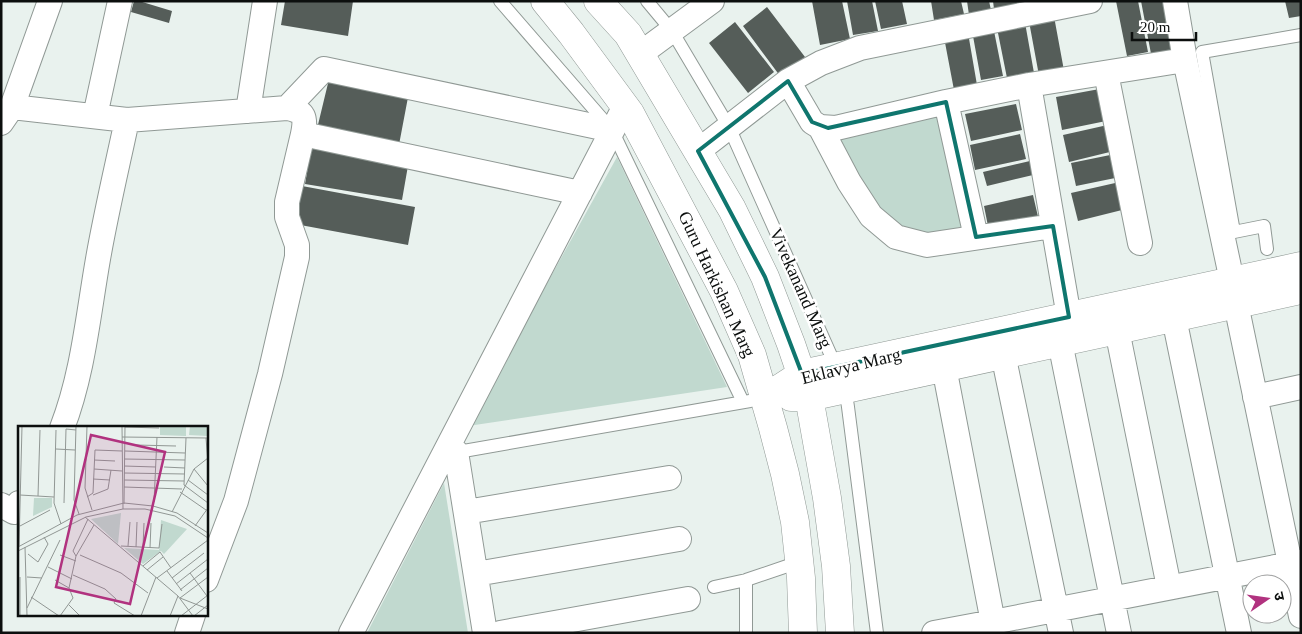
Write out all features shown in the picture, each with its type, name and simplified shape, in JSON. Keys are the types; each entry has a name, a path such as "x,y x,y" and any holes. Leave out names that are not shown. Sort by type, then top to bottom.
{"main road":[{"name":"Guru Harkishan Marg","path":"545,1 634,121 724,291 752,355 754,400 785,474 795,522 801,578 803,633"},
{"path":"598,1 628,34 732,209 765,277 805,385 827,498 836,566 840,633"},
{"name":"Eklavya Marg","path":"841,377 944,367 1174,318 1301,266"},
{"name":"Eklavya Marg","path":"754,400 805,385 1069,317 1234,293 1301,290"}],"street":[{"path":"50,1 7,115 95,116 127,120 288,108 302,114 305,122 286,202 287,217 297,245 298,258 270,374 236,501 208,575"},
{"path":"95,116 120,1"},
{"path":"248,111 265,1"},
{"path":"640,54 712,1"},
{"path":"698,151 788,81 821,63 860,48 1090,1"},
{"path":"1175,1 1185,60 1255,397 1295,562 1301,616"},
{"path":"788,81 812,122 820,127 836,128 1029,85 1185,60"},
{"path":"288,108 324,69 612,130"},
{"path":"1106,73 1140,243"},
{"path":"1029,85 1069,317"},
{"path":"946,102 976,237"},
{"path":"351,633 450,453 624,106"},
{"path":"63,426 78,378 100,244 127,120"},
{"path":"820,127 849,182 871,216 896,237 926,245 1053,226"},
{"path":"302,134 580,193"},
{"path":"1174,318 1239,633"},
{"path":"1118,330 1169,587"},
{"path":"1060,342 1119,633"},
{"path":"1003,354 1061,633"},
{"path":"944,367 994,628"},
{"path":"1255,397 1301,387"},
{"path":"450,453 466,512 485,633"},
{"path":"466,512 669,478"},
{"path":"476,574 679,540"},
{"path":"934,633 994,628 1056,610 1295,562"},
{"path":"500,633 688,599"},
{"path":"186,633 193,616"}],"lane":[{"path":"450,453 754,400 612,130 500,1"},
{"name":"Vivekanand Marg","path":"647,1 672,31 729,127 841,377 848,407 877,633"},
{"path":"1268,250 1264,226 1234,232 1202,52 1301,36"},
{"path":"714,587 746,580 799,562"},
{"path":"746,580 746,633"}],"highlighted area":[{"path":"788,81 812,122 828,128 946,102 976,237 1053,226 1069,317 802,374 765,277 698,151"}],"green space":[{"path":"945,114 968,225 922,237 889,227 858,191 837,135"},
{"path":"617,157 727,387 468,426"},
{"path":"444,483 468,633 367,633"}],"building":[{"path":"134,1 172,11 169,23 131,12"},
{"path":"285,1 353,1 348,36 281,25"},
{"path":"812,1 842,1 850,39 820,45"},
{"path":"847,1 872,1 878,31 853,35"},
{"path":"875,1 902,1 907,24 881,29"},
{"path":"931,1 961,1 964,14 934,20"},
{"path":"967,1 989,1 991,10 969,15"},
{"path":"993,1 1019,1 1020,4 994,9"},
{"path":"1116,1 1138,1 1148,52 1127,56"},
{"path":"1141,1 1165,1 1175,55 1152,59"},
{"path":"1285,1 1301,1 1301,16 1289,18"},
{"path":"767,7 805,57 780,76 743,26"},
{"path":"1053,11 1065,76 1040,81 1028,16"},
{"path":"1024,17 1034,73 1007,78 996,23"},
{"path":"992,21 1003,76 981,80 971,25"},
{"path":"735,22 774,72 748,93 709,43"},
{"path":"967,27 977,85 954,90 943,32"},
{"path":"330,75 409,92 398,150 316,133"},
{"path":"1105,88 1111,120 1062,130 1056,97"},
{"path":"1016,104 1022,130 971,141 965,114"},
{"path":"1112,124 1118,150 1069,162 1063,135"},
{"path":"1020,134 1026,159 975,170 970,145"},
{"path":"312,143 409,160 402,200 305,184"},
{"path":"1120,153 1125,176 1076,186 1071,163"},
{"path":"1030,161 1033,175 987,186 983,172"},
{"path":"1124,181 1130,208 1078,221 1071,193"},
{"path":"302,186 415,207 408,245 295,224"},
{"path":"1033,195 1039,221 989,231 984,206"}]}
